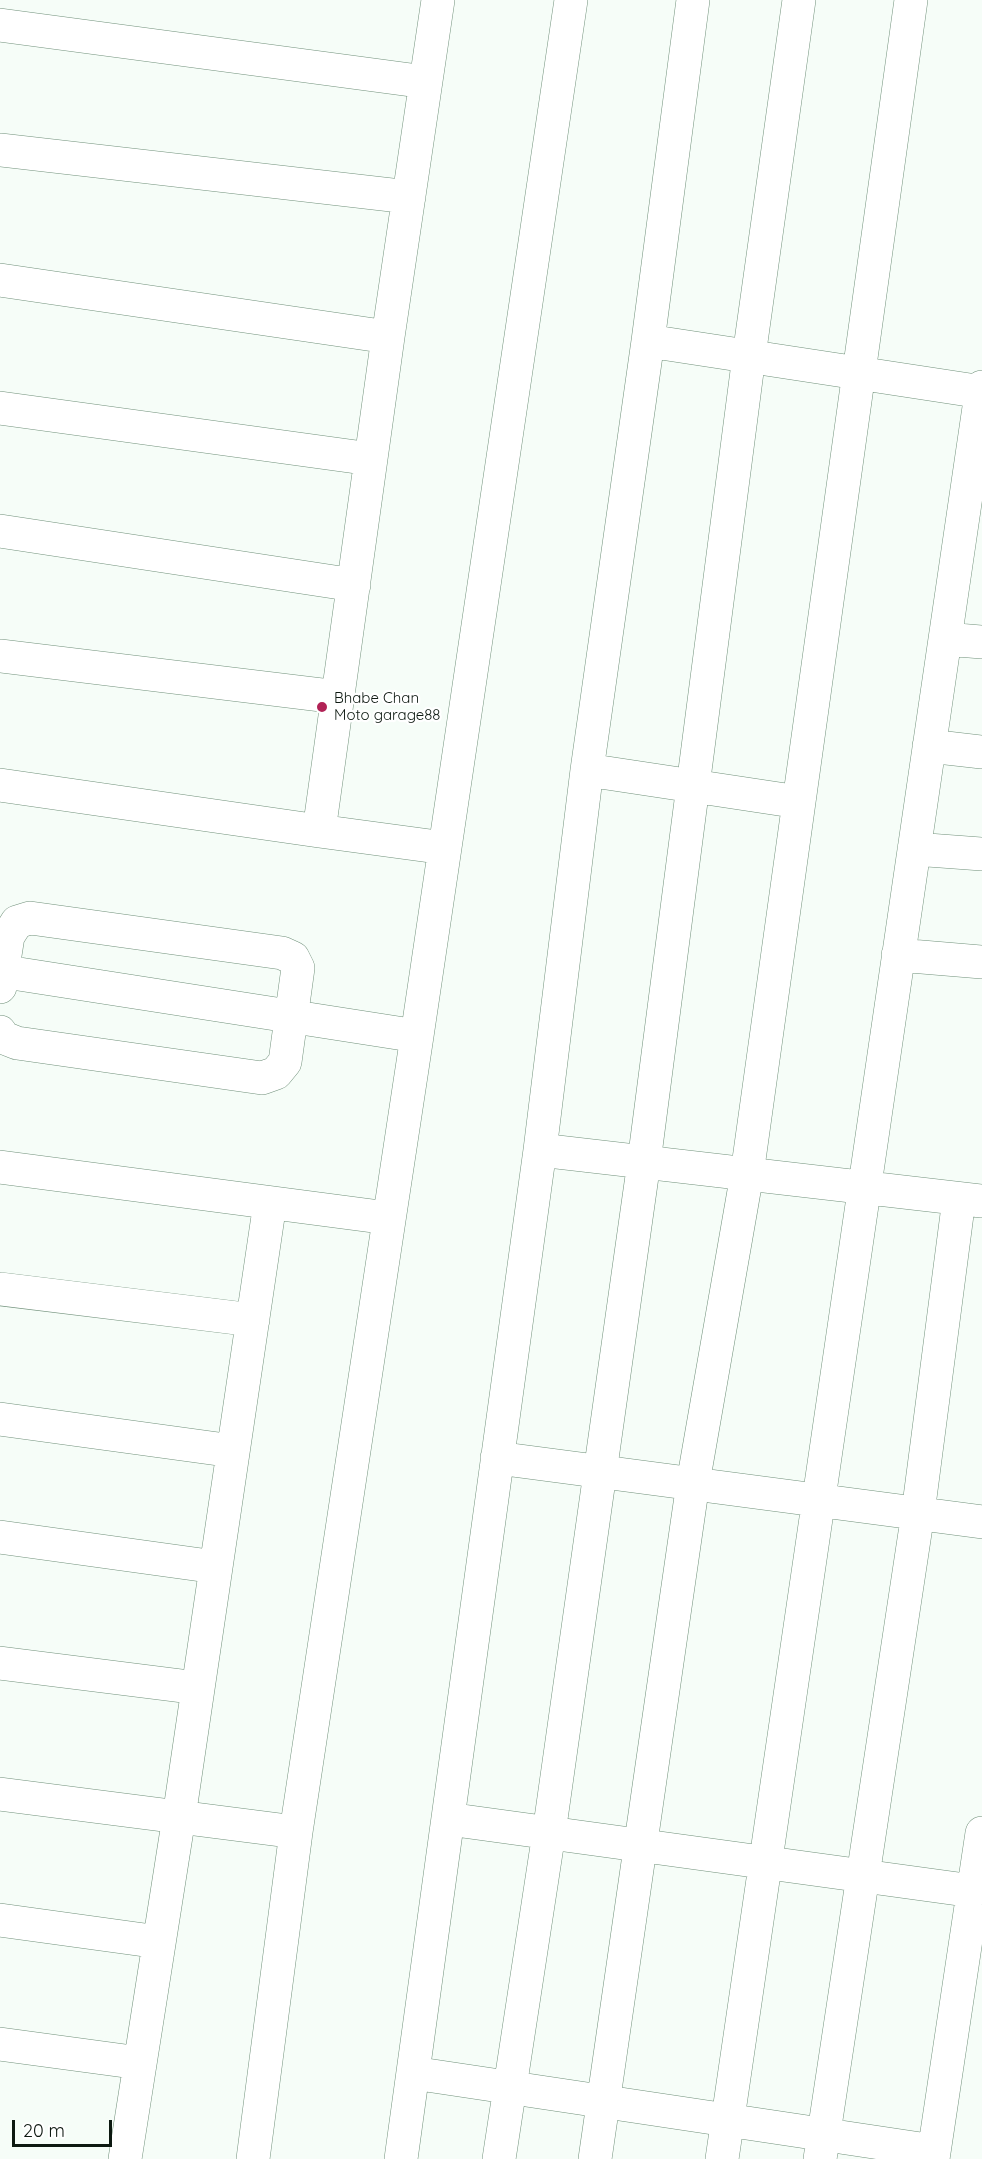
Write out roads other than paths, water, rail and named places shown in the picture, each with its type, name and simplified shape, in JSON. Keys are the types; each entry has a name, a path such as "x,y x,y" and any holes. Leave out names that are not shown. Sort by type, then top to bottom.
{"street":[{"path":"319,831 438,0"},
{"path":"253,2159 296,1832 571,0"},
{"path":"401,2159 540,1150 587,770 648,341 693,0"},
{"path":"500,2159 509,2087 549,1833 644,1162 748,356 799,0"},
{"path":"595,2159 693,1484 747,1174 911,0"},
{"path":"0,25 426,81"},
{"path":"0,150 409,198"},
{"path":"0,280 388,337"},
{"path":"648,341 982,392"},
{"path":"722,2159 945,639 971,533 982,387"},
{"path":"0,408 371,459"},
{"path":"0,531 354,585"},
{"path":"945,639 982,642"},
{"path":"0,656 338,697"},
{"path":"929,746 982,752"},
{"path":"587,770 799,802"},
{"path":"0,785 445,848"},
{"path":"914,849 982,854"},
{"path":"0,1032 2,1037 17,1043 262,1078 276,1073 285,1062 292,1016 298,968 293,958 282,953 30,918 17,922 8,936 1,977 292,1016 417,1036"},
{"path":"898,955 982,962"},
{"path":"540,1150 970,1200 918,1513 822,2147"},
{"path":"0,1167 388,1218"},
{"path":"125,2159 179,1817 270,1203"},
{"path":"0,1289 253,1320"},
{"path":"0,1419 233,1450"},
{"path":"497,1458 982,1522"},
{"path":"0,1537 216,1567"},
{"path":"0,1663 198,1688"},
{"path":"0,1794 296,1832"},
{"path":"448,1819 973,1891"},
{"path":"413,2073 728,2120 822,2147 934,2155 982,1833"},
{"path":"0,1920 159,1942"},
{"path":"0,2044 140,2063"}],"place":[{"name":"Bhabe Chan Moto garage88","path":"322,707"}]}
